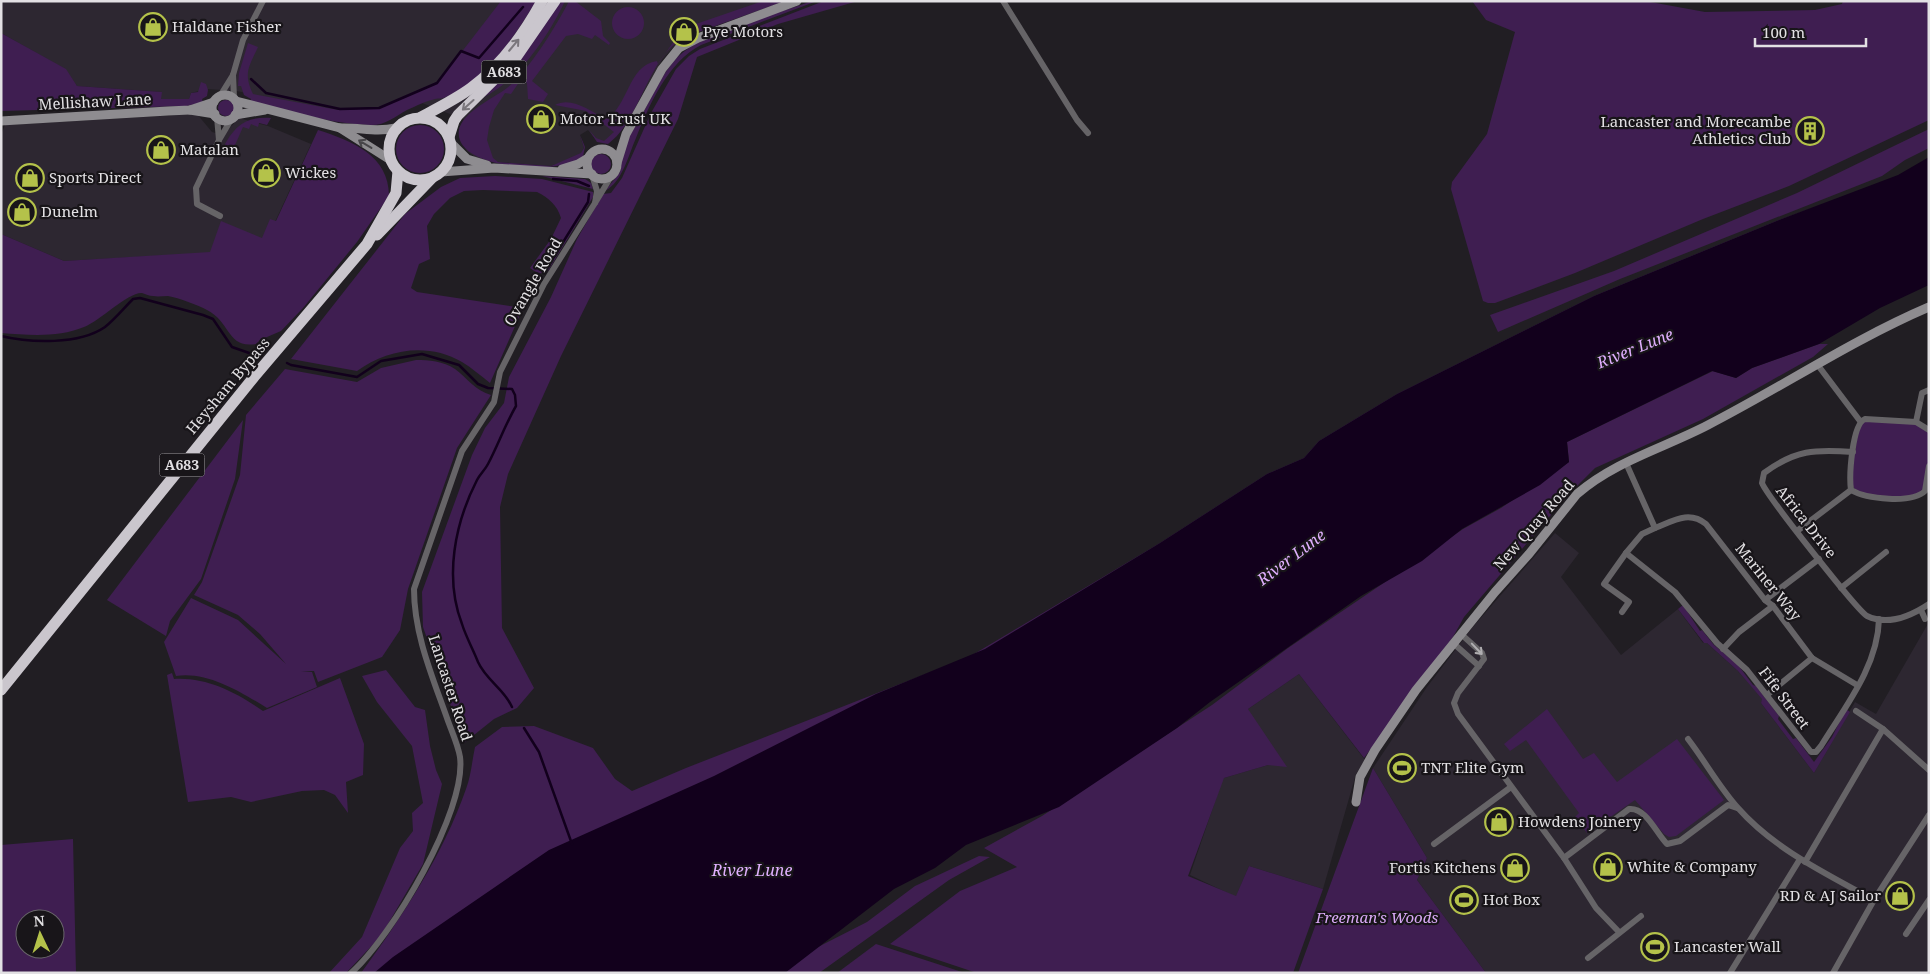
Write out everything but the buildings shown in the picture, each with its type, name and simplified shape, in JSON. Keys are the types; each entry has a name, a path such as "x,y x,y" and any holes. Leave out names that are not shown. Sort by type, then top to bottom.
{"highway":[{"name":"A683","path":"395,166 389,144 396,128 403,122 421,117 460,96 490,72 526,30 542,1"},
{"name":"A683","path":"437,175 450,158 450,140 454,121 458,115 496,81 515,59 555,1"},
{"path":"421,117 438,123 450,140"},
{"path":"395,166 414,179 437,175"},
{"name":"Heysham Bypass","path":"366,244 396,194 395,166"},
{"name":"Heysham Bypass","path":"1,690 254,377 366,244 437,175"}],"main road":[{"path":"437,175 494,168 592,175 600,178 612,175 626,134 662,69 679,48 698,38 797,1"},
{"path":"265,110 225,120 216,116 217,99 228,95 235,100 265,110 291,114 340,128 395,166"},
{"name":"Mellishaw Lane","path":"190,110 217,99"},
{"path":"234,117 238,108 235,100"},
{"name":"Mellishaw Lane","path":"1,120 190,110 216,116"},
{"path":"340,128 352,127 373,132 396,128"},
{"path":"549,171 572,167 588,158 594,151 615,144 626,134"},
{"path":"450,140 467,159 494,168"},
{"path":"604,149 611,152 617,163"},
{"path":"588,158 587,167 592,175"},
{"name":"New Quay Road","path":"1356,802 1360,777 1375,750 1416,690 1577,494 1596,477 1707,425 1879,330 1929,307"}],"street":[{"path":"217,99 232,75 243,40 263,1"},
{"path":"1003,1 1077,120 1088,133"},
{"path":"232,75 235,100"},
{"path":"216,116 219,140"},
{"path":"220,216 197,204 195,192 219,140 234,117"},
{"path":"592,175 597,191 595,203"},
{"name":"Ovangle Road","path":"496,398 499,376 544,284 612,175"},
{"path":"1797,531 1851,490 1853,452 1860,421 1817,364"},
{"path":"1916,422 1922,393 1929,390"},
{"name":"Lancaster Road","path":"351,973 376,947 423,871 448,817 457,790 460,757 419,634 414,612 414,589 462,451 496,398"},
{"path":"1860,421 1865,419 1916,422 1929,430"},
{"name":"Africa Drive","path":"1853,452 1820,450 1802,452 1785,458 1764,473 1761,479 1763,486 1841,588 1866,615 1879,619"},
{"path":"1622,612 1628,602 1604,584 1642,534 1655,528 1626,463"},
{"path":"1851,490 1857,493 1911,499 1927,492 1929,466"},
{"name":"Mariner Way","path":"1655,528 1683,517 1699,518 1706,524 1765,600 1773,606 1812,658 1857,685"},
{"path":"1841,588 1886,552"},
{"name":"Fife Street","path":"1626,553 1675,592 1710,636 1747,670 1805,746 1814,752 1821,746 1873,656 1879,634 1879,619"},
{"path":"1765,600 1819,559"},
{"path":"1879,619 1903,618 1929,604"},
{"path":"1723,649 1739,632 1773,606"},
{"path":"1921,610 1925,619"},
{"path":"1461,634 1482,653 1484,659 1458,694 1454,703 1458,714 1564,858 1596,908 1619,932"},
{"path":"1453,643 1479,666"},
{"path":"1767,695 1812,658"},
{"path":"1856,711 1883,729 1929,770"},
{"path":"1730,973 1803,861 1883,729"},
{"path":"1688,739 1738,808 1758,827 1803,861 1874,900"},
{"path":"1434,844 1511,787"},
{"path":"1564,858 1629,809 1634,808 1643,813 1668,844 1680,841 1728,805 1738,808"},
{"path":"1833,973 1874,900 1929,815"},
{"path":"1906,934 1929,900"},
{"path":"1588,958 1641,916"}],"shaded area":[{"path":"1,1 785,1 681,38 662,60 627,121 609,142 597,141 588,130 580,135 584,148 582,154 551,166 499,162 475,157 467,151 460,139 459,128 465,120 412,99 374,122 237,91 207,89 191,93 189,99 161,99 161,92 77,86 65,69 1,33"},
{"path":"197,114 212,132 223,135 239,118 268,126 311,144 262,250 64,261 1,234 1,135 5,125"},
{"path":"1555,533 1579,553 1561,577 1621,655 1678,609 1703,643 1707,643 1738,671 1763,699 1761,703 1814,773 1855,702 1876,714 1929,622 1929,973 1486,973 1417,880 1427,858 1373,768 1427,687 1472,628"},
{"path":"1299,674 1365,760 1356,774 1323,889 1249,866 1236,897 1190,875 1224,778 1268,765 1248,709"}],"green space":[{"path":"501,1 536,1 498,56 474,80 460,89 446,97 432,100 407,110 385,123 375,125 354,124 294,113 250,101 251,99 244,95 241,86 238,86 239,73 248,43 258,47 248,70 248,81 253,94 338,110 377,108 437,84"},
{"path":"560,1 565,1 551,28 532,55 509,80 484,97 516,65"},
{"path":"569,1 575,1 601,21 603,36 610,43 609,45 595,35 592,39 578,34 566,36 532,81 548,94 543,102 528,99 527,83 522,78 511,94 505,93 494,110 487,140 493,158 498,162 551,166 581,153 584,148 580,135 585,147 583,156 572,162 555,166 534,167 490,162 473,154 462,144 459,130 461,123 472,111 507,88 524,71 550,35"},
{"path":"763,1 785,1 690,35 676,43 664,55 674,41 671,35 675,27 687,24 690,26"},
{"path":"812,1 817,1 701,45 679,62 669,73 654,99 641,125 621,175 605,191 620,172 623,149 628,138 673,62 700,42 718,34"},
{"path":"824,1 858,1 778,24 697,57 678,119 561,356 508,474 500,507 502,628 534,688 517,708 494,719 464,743 423,627 422,592 472,455 485,428 504,403 509,377 551,297 577,239 603,194 611,193 622,178 651,113 676,69 689,56 700,49"},
{"path":"1472,1 1645,1 1705,12 1815,10 1842,4 1843,1 1929,1 1929,120 1789,186 1703,219 1575,273 1495,303 1488,303 1483,301 1451,189 1452,182 1487,134 1515,32 1486,20"},
{"path":"628,7 634,8 639,12 643,17 643,29 639,34 634,38 628,39 622,38 617,34 613,29 612,23 613,17 617,12 622,8"},
{"path":"1,33 66,69 77,86 162,92 161,99 189,99 191,93 198,92 201,82 206,84 207,96 202,99 203,102 187,106 1,111"},
{"path":"657,61 658,64 630,119 620,133 608,144 597,142 589,130 596,138 604,141 614,132 586,111 555,105 568,102 574,103 605,119 613,114 619,106 640,70 647,64"},
{"path":"226,100 234,108 226,116 218,108"},
{"path":"271,118 267,125 259,123 258,127 251,124 249,129 243,127 232,152 223,148 236,128 242,124 255,119"},
{"path":"415,125 425,125 434,129 440,135 443,140 443,158 434,169 425,173 415,173 406,169 400,163 396,154 396,144 400,135 406,129"},
{"path":"1929,129 1929,148 1905,160 1882,176 1620,279 1498,332 1490,315 1614,271 1797,193"},
{"path":"318,130 355,145 376,160 383,170 389,196 357,242 303,308 281,331 260,340 256,344 239,342 234,339 215,315 203,308 168,296 152,296 142,293 129,297 91,324 64,333 43,335 1,333 1,234 64,261 210,252 221,221 262,238 270,219 276,221"},
{"path":"601,154 608,157 611,164 608,171 601,174 594,171 591,164 594,157"},
{"path":"495,176 542,179 593,192 593,197 548,271 543,273 530,268 551,239 561,218 552,202 537,192 464,191 450,198 434,214 427,226 430,259 419,264 411,288 417,292 523,308 490,383 462,362 449,356 422,350 394,353 369,363 357,371 291,359 405,214 441,187 460,178"},
{"path":"542,176 585,179 591,183 593,189"},
{"path":"1837,199 406,973 361,973 406,908 446,838 468,784 475,747 502,727 534,726 593,748 615,779 632,791 969,657 1160,543 1267,474 1304,458 1319,441 1397,394 1594,296 1779,220"},
{"path":"1819,344 1828,344 1813,357 1703,419 1595,468 1567,496 1464,617 1453,637 1364,758 1299,674 1248,709 1287,767 1268,765 1224,778 1188,876 1236,896 1249,866 1323,889 1293,973 977,973 890,944 960,891 1017,867 984,848 1042,816 1212,705 1288,648 1463,529 1501,508 1569,462 1567,442 1713,371 1736,378 1752,368"},
{"path":"416,360 446,364 455,369 476,387 491,395 457,448 408,589 400,630 382,657 318,682 314,671 301,671 312,672 317,687 267,708 235,690 212,680 188,675 176,676 164,642 191,598 238,620 286,664 260,634 238,615 194,595 202,582 240,475 246,415 285,369 357,382 381,368"},
{"path":"243,420 235,479 201,579 170,621 166,636 107,600"},
{"path":"1860,421 1916,422 1929,430 1929,466 1925,491 1911,499 1857,493 1850,481"},
{"path":"1683,605 1700,631 1702,630 1714,645 1738,665 1753,685 1756,686 1779,716 1778,719 1793,739 1796,738 1814,762 1832,737 1846,709 1850,712 1814,773 1761,703 1762,699 1738,671 1707,643 1704,643 1678,609"},
{"path":"386,670 415,707 425,710 430,746 436,770 442,784 423,864 381,936 346,973 329,973 362,937 400,848 413,831 412,813 423,803 412,746 377,702 362,676"},
{"path":"172,673 174,679 198,681 232,692 263,711 340,678 364,744 363,775 346,782 348,813 335,795 324,790 302,791 251,802 231,797 188,802 167,675"},
{"path":"1547,709 1583,759 1594,753 1617,782 1677,739 1724,800 1676,836 1669,837 1664,834 1635,800 1587,833 1575,817 1579,813 1526,740 1510,751 1504,744"},
{"name":"Freeman's Woods","path":"1373,768 1427,858 1417,880 1486,973 1298,973"},
{"path":"73,839 76,973 1,973 1,845"},
{"path":"979,856 990,857 949,880 819,973 767,973 867,922 915,886"},
{"path":"876,944 965,973 837,973"}],"water":[{"name":"River Lune","path":"1929,157 1929,285 1880,308 1819,344 1752,368 1736,378 1712,371 1567,442 1569,462 1540,485 1462,529 1422,561 1361,596 1210,702 1177,728 1059,807 966,845 935,868 894,889 785,973 374,973 393,957 549,850 714,776 876,694 985,649 1160,543 1267,474 1304,458 1319,441 1397,394 1594,296 1779,220 1898,175"}],"waterway":[{"path":"251,79 266,93 340,109 379,108 437,83 461,51 479,58 523,7"},
{"path":"553,179 577,181 589,186"},
{"path":"547,268 588,202 589,194"},
{"path":"1,336 40,341 68,340 82,337 105,327 133,299 140,298 213,319 232,347 252,354"},
{"path":"287,363 357,377 381,361 422,354 459,365 478,384 488,388 512,389 515,395 516,406 488,464 478,478 469,497 458,532 454,550 453,569 457,606 465,634 481,668 505,695 512,707"},
{"path":"524,728 539,752 572,844"}],"place":[{"name":"Haldane Fisher","path":"153,27"},
{"name":"Pye Motors","path":"684,32"},
{"name":"Motor Trust UK","path":"541,119"},
{"name":"Lancaster and Morecambe Athletics Club","path":"1810,131"},
{"name":"Matalan","path":"161,150"},
{"name":"Wickes","path":"266,173"},
{"name":"Sports Direct","path":"30,178"},
{"name":"Dunelm","path":"22,212"},
{"name":"TNT Elite Gym","path":"1402,768"},
{"name":"Howdens Joinery","path":"1499,822"},
{"name":"White & Company","path":"1608,867"},
{"name":"Fortis Kitchens","path":"1515,868"},
{"name":"RD & AJ Sailor","path":"1900,896"},
{"name":"Hot Box","path":"1464,900"},
{"name":"Lancaster Wall","path":"1655,947"}]}
